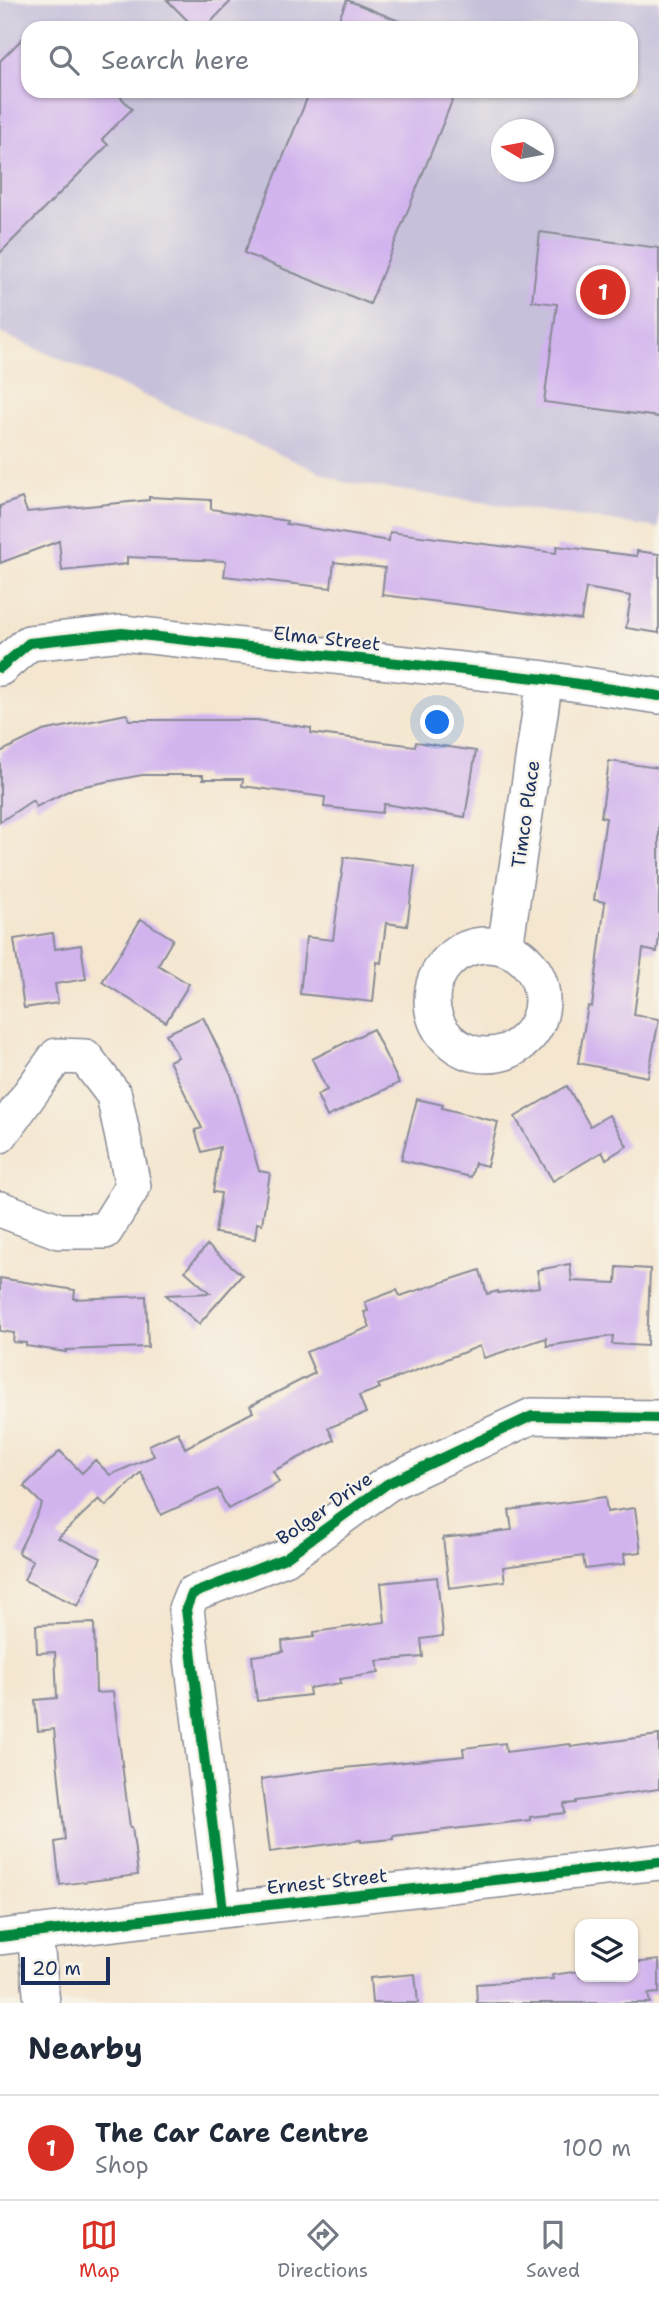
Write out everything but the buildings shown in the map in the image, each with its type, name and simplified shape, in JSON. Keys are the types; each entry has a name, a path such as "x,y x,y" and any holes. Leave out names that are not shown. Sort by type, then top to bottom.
{"street":[{"name":"Elma Street","path":"0,668 29,642 122,633 545,679 659,696"},
{"name":"Timco Place","path":"505,948 545,679"},
{"path":"0,1135 57,1056 85,1057 114,1095 132,1186 105,1231 59,1231 0,1209"},
{"name":"Bolger Drive","path":"223,1910 186,1609 192,1594 285,1558 387,1485 532,1416 659,1418"},
{"name":"Ernest Street","path":"0,1937 659,1862"},
{"path":"35,1933 42,2003"}],"shaded area":[{"path":"0,0 659,0 659,528 343,482 0,333"}],"cycle path":[{"path":"0,668 29,643 122,633 545,679 659,696"},
{"path":"223,1910 186,1609 192,1594 285,1558 387,1484 532,1416 659,1418"},
{"path":"0,1937 659,1862"}],"place":[{"name":"The Car Care Centre","path":"603,292"}]}
